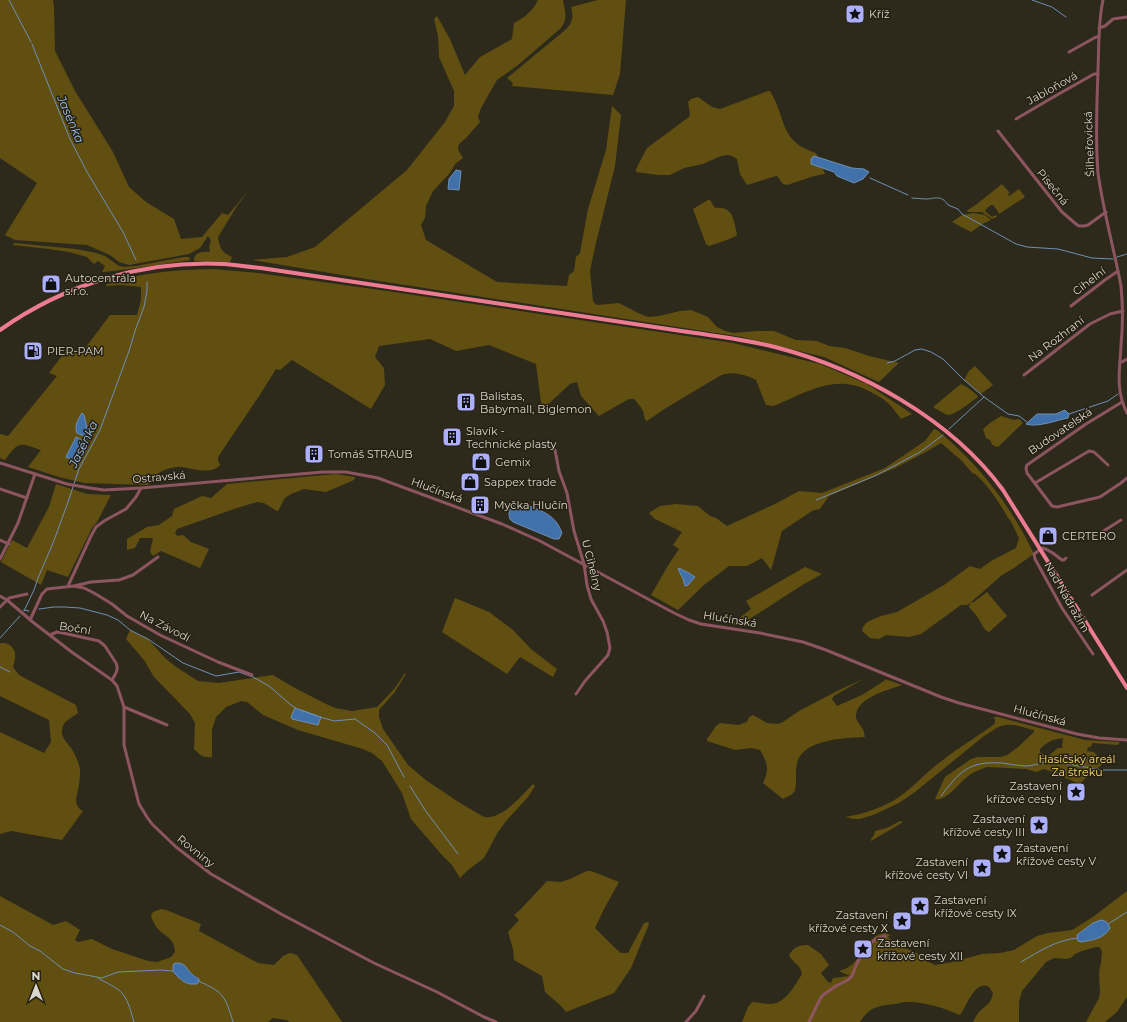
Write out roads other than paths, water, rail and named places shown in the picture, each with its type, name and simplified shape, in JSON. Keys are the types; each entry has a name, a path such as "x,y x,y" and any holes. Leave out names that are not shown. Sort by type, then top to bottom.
{"main road":[{"path":"0,330 28,312 54,298 82,286 120,274 164,267 212,264 261,268 736,339 782,349 811,358 849,373 896,397 939,426 978,460 1003,490 1126,686"}],"street":[{"name":"Šilheřovická","path":"1103,0 1099,37 1096,133 1098,173 1121,286 1123,311 1119,382 1122,402 1127,413"},
{"path":"1100,28 1105,26 1113,19 1127,17"},
{"path":"1069,52 1096,37 1099,37"},
{"name":"Jabloňová","path":"1016,119 1094,74 1098,74"},
{"name":"Písečná","path":"998,131 1062,212 1073,222 1079,226 1088,225 1106,212"},
{"name":"Cihelní","path":"1071,306 1118,271"},
{"name":"Na Rozhraní","path":"1024,375 1090,324 1110,314 1123,311"},
{"path":"1122,320 1127,318"},
{"path":"1120,363 1127,360"},
{"name":"Budovatelská","path":"1122,402 1027,465 1026,468 1027,473 1052,506 1057,507 1100,497 1127,478"},
{"name":"U Cihelny","path":"555,450 559,471 567,493 574,531 584,564 589,592 607,632 610,648 608,655 576,694"},
{"path":"1035,483 1089,451 1096,453 1108,465"},
{"name":"Ostravská","path":"0,462 67,484 113,490 323,472"},
{"name":"Hlučínská","path":"323,472 356,474 385,480 520,531 679,616 695,623 767,634 803,642 959,703 1077,734 1099,738 1127,740"},
{"path":"0,559 9,544 18,523 35,474"},
{"path":"68,586 96,527 126,509 141,488"},
{"path":"0,489 27,498"},
{"path":"1094,538 1120,521"},
{"path":"0,540 9,544"},
{"path":"1040,549 1048,549 1062,560 1066,558"},
{"name":"Nad Nádražím","path":"1040,549 1034,554 1035,559 1062,608 1092,654"},
{"name":"Na Závodí","path":"74,586 91,582 119,580 133,575 158,557"},
{"path":"1092,595 1127,570"},
{"name":"Na Závodí","path":"30,620 45,590 68,586 84,588 160,635 218,662 252,675"},
{"path":"0,607 8,598 27,594"},
{"name":"Rovniny","path":"0,596 112,680 117,686 124,707 124,745 137,799 146,817 176,847 211,874 281,914 353,952 437,992 491,1021 496,1022"},
{"name":"Boční","path":"50,635 57,632 102,643 118,666 118,671 112,680"},
{"path":"124,707 167,724"},
{"path":"809,1022 823,995 848,980 852,976 858,961 871,943 876,939 885,936"},
{"path":"686,1022 696,1011 704,996"}],"water":[{"path":"814,156 852,168 864,169 869,172 863,179 854,183 837,176 834,172 811,164 811,159"},
{"path":"456,170 461,171 459,190 448,189 449,179"},
{"path":"1065,410 1069,414 1068,418 1036,425 1026,424 1037,414 1056,414"},
{"path":"82,413 84,415 88,432 87,437 77,433 76,430 77,423"},
{"path":"76,437 88,443 80,463 66,457"},
{"path":"517,503 522,503 551,517 559,526 562,533 559,539 554,539 513,522 510,519 509,512"},
{"path":"679,568 695,577 688,585 685,586 678,569"},
{"path":"295,708 321,717 318,725 292,719 291,717"},
{"path":"1101,920 1107,922 1110,928 1104,935 1093,940 1078,941 1077,935 1093,923"},
{"path":"175,963 183,964 199,979 197,984 190,984 178,977 173,971 173,965"}],"waterway":[{"name":"Jasénka","path":"9,0 31,42"},
{"path":"1032,0 1052,7 1066,17"},
{"name":"Jasénka","path":"32,44 70,139 87,172 123,232 136,260"},
{"path":"870,178 908,195"},
{"path":"912,198 943,199 948,205 958,209 962,214 1016,244 1027,247 1058,249 1092,258 1113,259"},
{"path":"1117,257 1127,254"},
{"name":"Jasénka","path":"24,611 53,543 79,469 100,430 144,307 147,282"},
{"path":"887,363 895,361 915,350 922,349 931,352 943,359 984,397 1008,414 1019,416 1027,422"},
{"path":"1069,414 1108,401 1118,394"},
{"path":"949,429 984,397"},
{"path":"816,500 877,475 920,452 943,435"},
{"path":"39,609 54,607 80,608 107,615 118,620 130,630 148,639 183,663 216,676 239,672 253,677 269,686 296,708"},
{"name":"Jasénka","path":"24,610 29,611"},
{"name":"Jasénka","path":"0,638 20,616"},
{"path":"0,667 10,672"},
{"path":"301,710 317,716"},
{"path":"320,717 334,721 355,719 375,733 387,745 404,777"},
{"path":"941,796 954,780 966,769 981,764 1002,763 1027,766 1051,761 1102,770 1127,770"},
{"path":"410,786 425,810 458,854"},
{"path":"1108,924 1127,912"},
{"path":"0,925 13,932 63,969 75,973 102,978 118,972 161,970 173,971"},
{"path":"1021,962 1062,941 1078,938"},
{"path":"98,978 115,987 123,994 134,1022"},
{"path":"198,981 213,988 222,996 228,1006 233,1022"}],"place":[{"name":"Kříž","path":"855,14"},
{"name":"Autocentrála s.r.o.","path":"51,284"},
{"name":"PIER-PAM","path":"33,351"},
{"name":"Balistas, Babymall, Biglemon","path":"466,402"},
{"name":"Slavík - Technické plasty","path":"452,437"},
{"name":"Tomáš STRAUB","path":"314,454"},
{"name":"Gemix","path":"481,462"},
{"name":"Sappex trade","path":"470,482"},
{"name":"Myčka Hlučín","path":"480,505"},
{"name":"CERTERO","path":"1048,536"},
{"name":"Zastavení křížové cesty I","path":"1076,792"},
{"name":"Zastavení křížové cesty III","path":"1039,825"},
{"name":"Zastavení křížové cesty V","path":"1002,854"},
{"name":"Zastavení křížové cesty VI","path":"982,868"},
{"name":"Zastavení křížové cesty IX","path":"920,906"},
{"name":"Zastavení křížové cesty X","path":"902,921"},
{"name":"Zastavení křížové cesty XII","path":"863,949"}],"park label":[{"name":"Hasičský areál Za štreku","path":"1077,765"}]}
